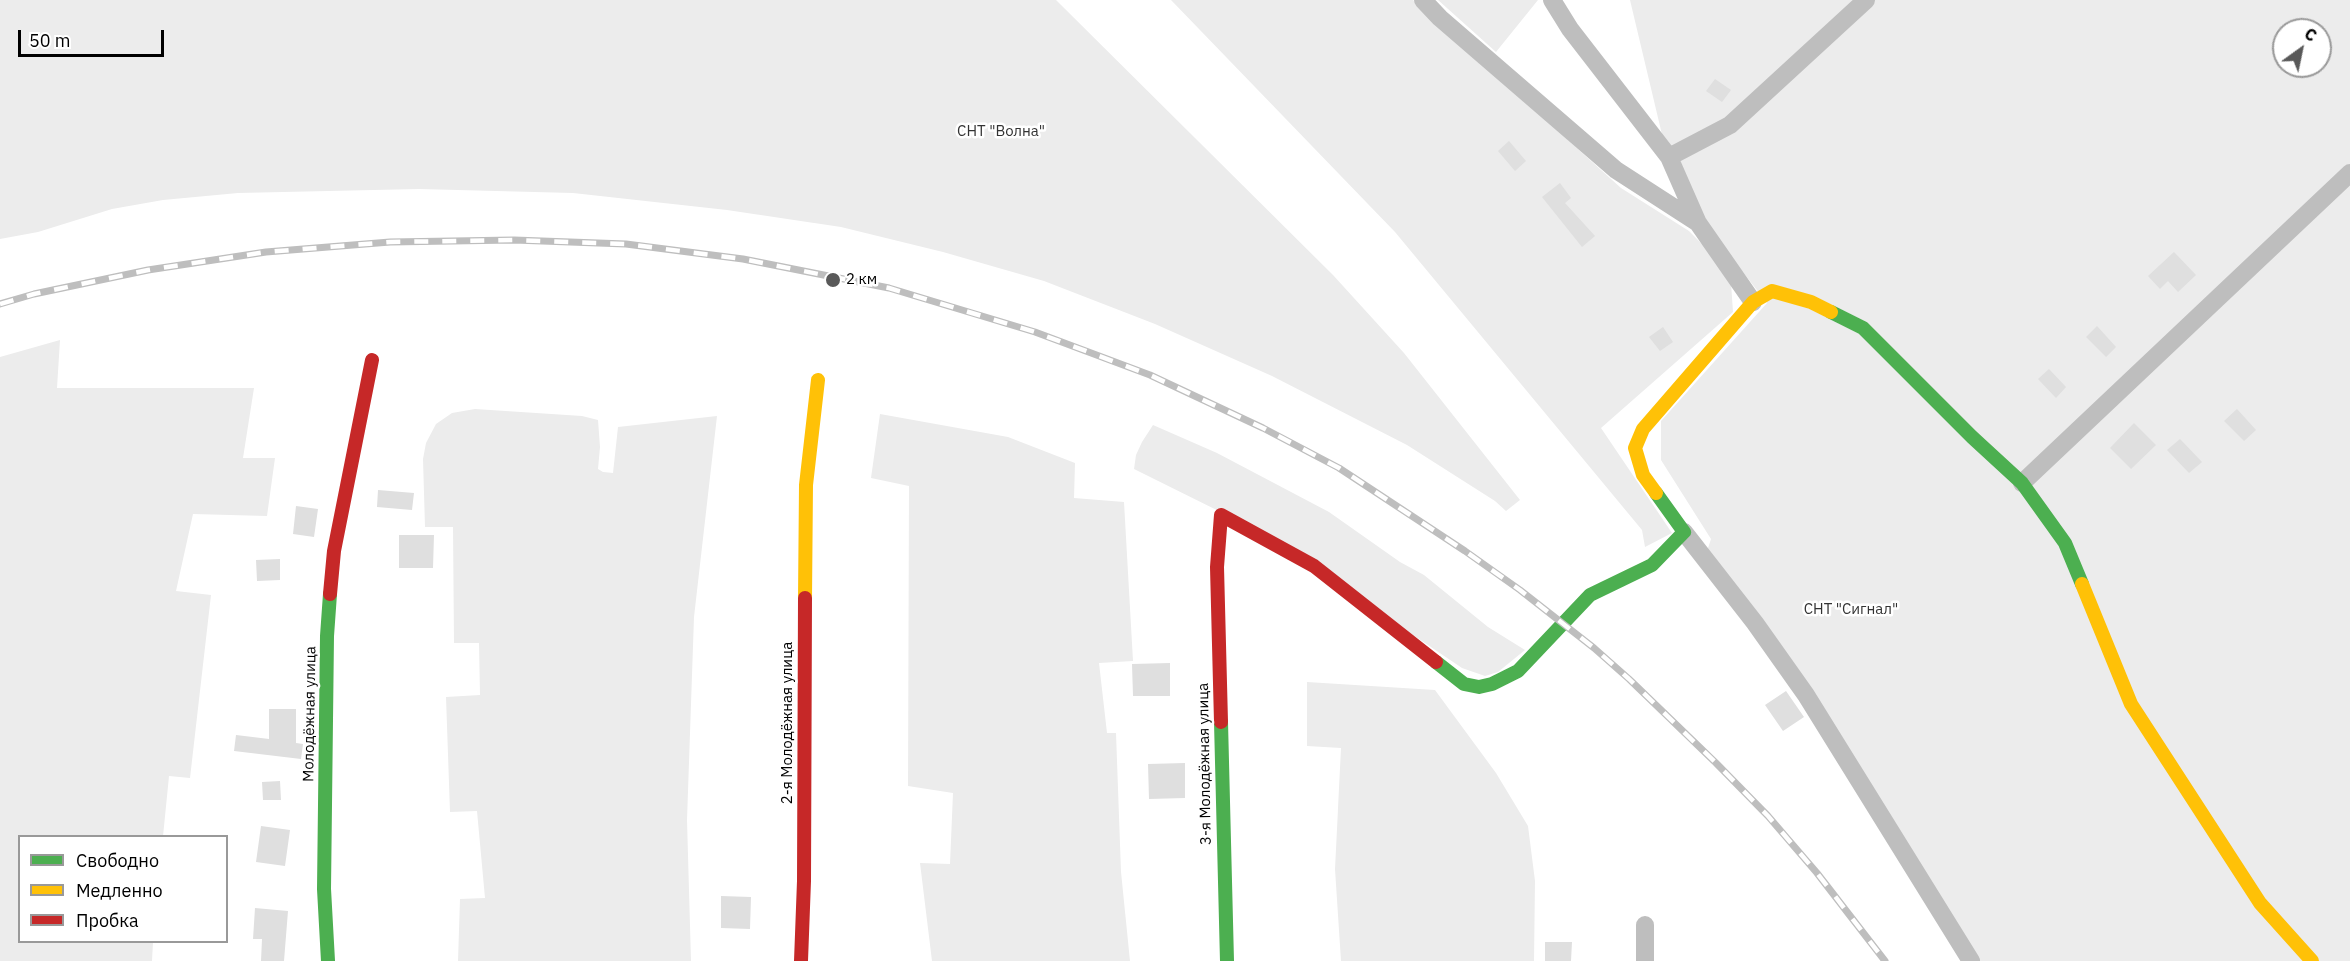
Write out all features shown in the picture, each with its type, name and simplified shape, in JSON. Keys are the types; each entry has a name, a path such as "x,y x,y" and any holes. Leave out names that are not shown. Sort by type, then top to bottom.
{"street":[{"path":"1423,0 1440,18 1616,170 1698,223"},
{"path":"1552,0 1570,29 1669,157 1698,223 1753,302"},
{"path":"1669,157 1730,125 1866,0"},
{"path":"2022,483 2350,172"},
{"path":"1971,961 1806,695 1755,623 1684,532 1644,476 1635,448 1643,429 1753,302 1772,291 1811,302 1863,328 1972,437 2022,483 2065,543 2131,704 2260,903 2312,961"},
{"name":"Молодёжная улица","path":"328,961 324,889 327,636 334,551 372,360"},
{"name":"2-я Молодёжная улица","path":"801,961 804,868 806,485 818,380"},
{"name":"3-я Молодёжная улица","path":"1227,961 1217,567 1221,515 1314,566 1464,684 1479,687 1518,671 1590,595 1635,575 1652,564 1684,532"},
{"path":"1645,925 1646,961"}],"green space":[{"name":"СНТ \"Волна\"","path":"0,0 1056,0 1333,275 1404,353 1520,500 1506,511 1495,501 1407,445 1272,376 1155,324 1044,281 943,252 841,227 727,210 573,193 419,189 238,193 163,200 112,209 38,232 0,239"},
{"path":"1171,0 1413,0 1621,188 1689,231 1703,245 1731,283 1733,312 1601,428 1672,533 1645,547 1642,530 1395,232"},
{"path":"1438,0 1538,0 1496,52"},
{"name":"СНТ \"Сигнал\"","path":"1630,0 2350,0 2350,961 1979,961 1707,551 1711,539 1661,460 1661,421 1767,303 1707,226 1664,143"},
{"path":"60,340 57,388 254,388 243,458 275,458 267,516 193,514 176,591 211,595 190,778 169,776 163,835 18,835 18,943 153,943 152,961 0,961 0,357"},
{"path":"475,409 582,416 598,420 600,447 598,469 613,473 618,427 717,416 694,617 687,820 691,961 458,961 460,899 485,898 477,811 450,812 446,697 480,695 479,643 454,643 453,527 425,527 423,459 426,443 436,424 452,413"},
{"path":"880,414 1008,437 1075,463 1074,498 1124,502 1133,661 1099,663 1107,733 1116,733 1121,872 1130,961 932,961 920,863 950,864 953,793 908,786 909,486 871,478"},
{"path":"1153,425 1217,453 1329,512 1400,562 1424,575 1488,627 1525,650 1498,672 1485,676 1462,668 1259,531 1134,469 1136,455"},
{"path":"1307,682 1435,690 1496,773 1528,826 1535,881 1534,961 1341,961 1335,869 1341,748 1307,746"}],"building":[{"path":"1715,79 1731,90 1722,102 1706,91"},
{"path":"1509,141 1526,161 1515,171 1498,151"},
{"path":"1560,183 1571,198 1565,203 1595,236 1582,247 1542,197"},
{"path":"2174,252 2196,275 2178,292 2168,281 2160,289 2148,276"},
{"path":"2097,326 2116,347 2106,357 2086,337"},
{"path":"1663,327 1673,342 1660,351 1649,337"},
{"path":"2049,369 2066,387 2056,398 2038,379"},
{"path":"2237,409 2256,430 2244,441 2224,421"},
{"path":"2134,423 2156,445 2131,469 2110,448"},
{"path":"2180,439 2202,462 2189,473 2167,450"},
{"path":"378,490 414,493 412,510 377,507"},
{"path":"296,506 318,509 314,537 293,534"},
{"path":"399,535 434,535 433,568 399,568"},
{"path":"280,559 280,580 257,581 256,560"},
{"path":"1170,663 1170,696 1133,696 1132,664"},
{"path":"1786,691 1804,717 1783,731 1765,705"},
{"path":"269,709 296,709 296,743 303,744 301,759 234,751 236,735 269,739"},
{"path":"1185,763 1185,798 1149,799 1148,764"},
{"path":"280,781 281,800 263,800 262,782"},
{"path":"261,826 290,830 285,866 256,862"},
{"path":"721,896 751,897 750,929 721,928"},
{"path":"255,908 288,911 284,961 261,961 262,939 253,939"},
{"path":"1545,942 1572,942 1571,961 1545,961"}],"railway":[{"path":"0,304 34,294 148,270 266,252 390,242 514,240 626,244 743,259 889,288 1035,332 1150,375 1263,428 1339,468 1520,590 1594,648 1716,763 1768,816 1817,873 1885,961"}],"traffic: fast":[{"path":"1831,312 1863,328 1972,437 2022,483 2065,543 2082,584"},
{"path":"1436,662 1464,684 1479,687 1492,684 1518,671 1590,595 1652,565 1684,532 1656,493"},
{"path":"328,961 324,889 327,636 330,594"},
{"path":"1221,722 1227,961"}],"traffic: slow":[{"path":"1656,493 1643,475 1635,448 1643,429 1753,302 1772,291 1811,302 1831,312"},
{"path":"805,598 806,485 818,380"},
{"path":"2082,584 2131,704 2260,903 2312,961"}],"traffic: jam":[{"path":"330,594 334,551 372,360"},
{"path":"1221,722 1217,567 1221,515 1314,566 1436,662"},
{"path":"801,961 804,881 805,598"}],"place":[{"name":"2 км","path":"833,280"}]}
